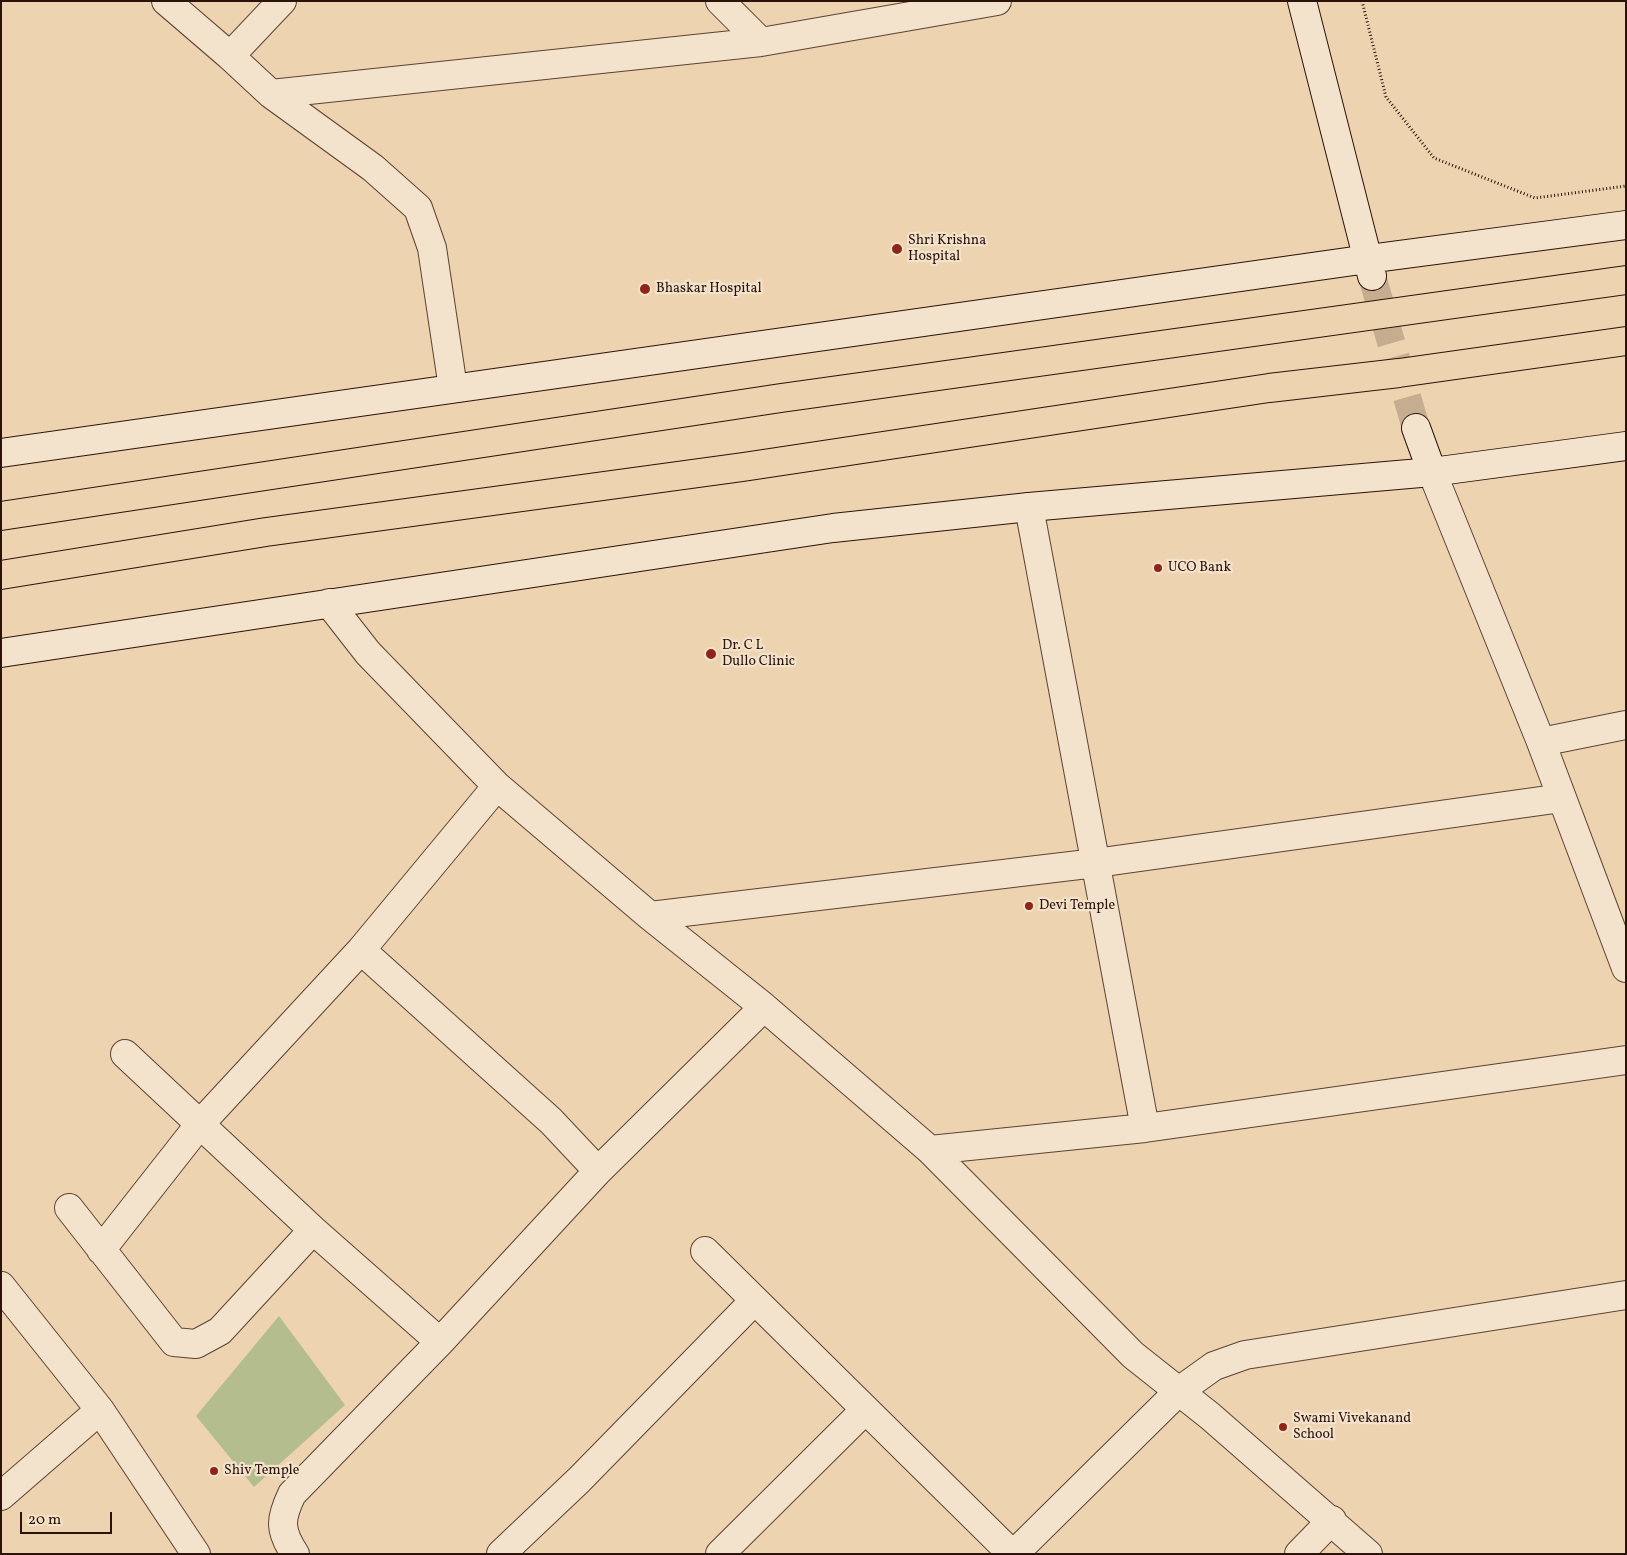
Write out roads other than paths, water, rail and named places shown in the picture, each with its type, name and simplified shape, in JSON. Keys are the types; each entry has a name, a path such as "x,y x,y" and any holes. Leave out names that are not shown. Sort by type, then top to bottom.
{"highway":[{"path":"1,516 781,398 1626,280"},
{"path":"1,575 266,532 753,466 1269,388 1399,374 1626,341"}],"street":[{"path":"166,1 271,94 372,168 418,208 432,248 453,388"},
{"path":"230,56 282,1"},
{"path":"720,1 760,42"},
{"path":"271,94 760,42 943,6 997,1"},
{"path":"1302,1 1370,267"},
{"path":"1,453 453,388 1370,267 1626,225"},
{"path":"1416,428 1541,742 1626,968"},
{"path":"1,653 833,528 1029,506 1432,472 1626,446"},
{"path":"1029,506 1145,1128"},
{"path":"329,603 368,653 497,786 650,916 764,1007 930,1150 1096,1320 1133,1355 1179,1391 1332,1520 1368,1554"},
{"path":"1541,742 1626,726"},
{"path":"101,1250 200,1124 361,950 497,786"},
{"path":"650,916 1096,864 1562,798"},
{"path":"361,950 551,1121 598,1171"},
{"path":"295,1554 282,1528 282,1513 292,1494 440,1342 598,1171 764,1007"},
{"path":"125,1054 313,1230 440,1342"},
{"path":"930,1150 1145,1128 1626,1060"},
{"path":"69,1208 174,1342 196,1344 220,1331 313,1230"},
{"path":"705,1251 1013,1554 1179,1391 1214,1366 1245,1355 1626,1295"},
{"path":"1,1286 100,1410 196,1554"},
{"path":"501,1554 579,1480 754,1301"},
{"path":"1,1496 100,1410"},
{"path":"720,1554 865,1410"},
{"path":"1299,1554 1332,1520"}],"tunnel":[{"path":"1372,276 1416,428"}],"place":[{"name":"Shri Krishna Hospital","path":"897,249"},
{"name":"Bhaskar Hospital","path":"645,289"},
{"name":"UCO Bank","path":"1158,568"},
{"name":"Dr. C L Dullo Clinic","path":"711,654"},
{"name":"Devi Temple","path":"1029,906"},
{"name":"Swami Vivekanand School","path":"1283,1427"},
{"name":"Shiv Temple","path":"214,1471"}]}
